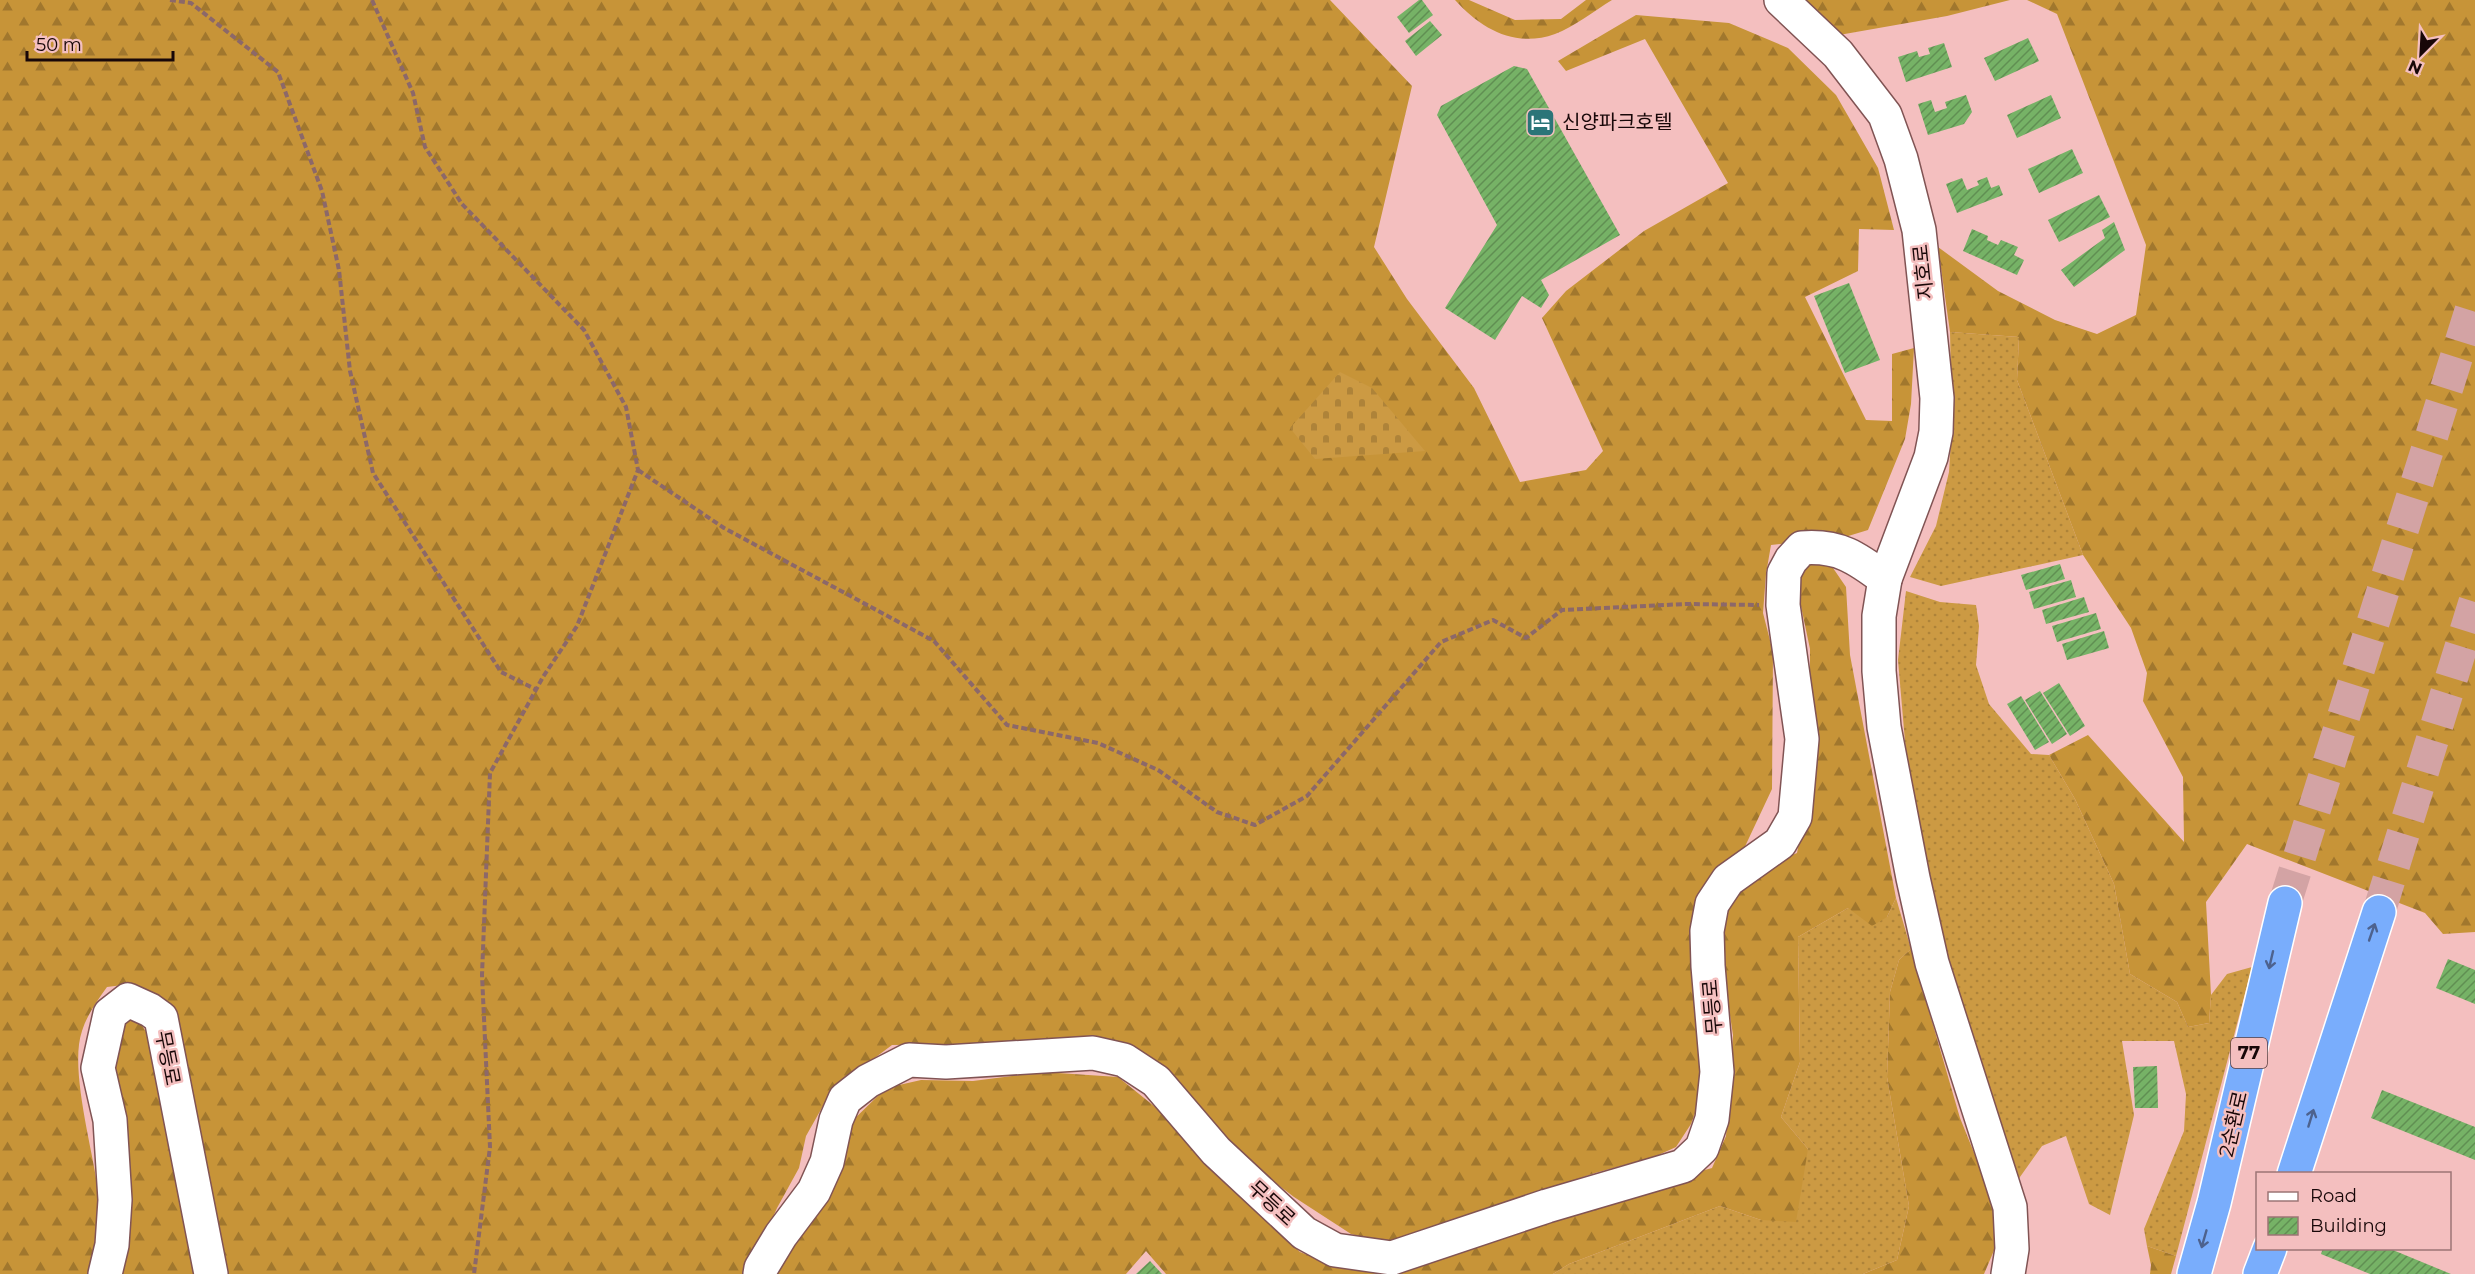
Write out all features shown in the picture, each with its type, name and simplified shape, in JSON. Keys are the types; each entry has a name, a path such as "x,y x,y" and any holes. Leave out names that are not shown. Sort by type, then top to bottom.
{"highway":[{"name":"2순환로","path":"2194,1274 2214,1203 2285,903"},
{"path":"2294,1172 2379,912"},
{"path":"2260,1274 2269,1250"}],"main road":[{"name":"지호로","path":"1781,0 1827,42 1868,90 1885,115 1901,159 1919,230 1937,398 1936,432 1931,457 1885,579"},
{"name":"무등로","path":"760,1274 761,1268 782,1235 814,1191 827,1162 836,1120 845,1099 868,1081 909,1060 946,1062 1093,1053 1125,1060 1156,1082 1215,1150 1304,1233 1335,1250 1392,1258 1547,1206 1683,1166 1702,1148 1712,1119 1717,1072 1707,931 1712,904 1728,880 1780,843 1795,817 1802,739 1783,605 1784,573 1791,560 1802,548 1822,546 1855,557 1885,579"},
{"path":"1885,579 1879,616 1879,671 1884,727 1932,963 2010,1207 2012,1249 2008,1274"},
{"name":"무등로","path":"105,1274 112,1245 115,1200 110,1120 98,1068 110,1014 128,1000 161,1018 211,1274"}],"path":[{"path":"170,0 191,3 278,72 322,191 339,270 350,371 373,473 501,672 537,690"},
{"path":"372,0 413,93 425,147 462,204 584,330 626,407 638,470 577,626 537,690 490,773 482,975 490,1147 474,1274"},
{"path":"638,470 724,528 933,640 1007,725 1098,743 1158,770 1217,812 1255,825 1307,796 1441,642 1493,620 1526,638 1562,610 1685,604 1783,605"}],"green space":[{"path":"0,0 1330,0 1412,86 1374,247 1407,299 1474,388 1520,482 1586,470 1603,451 1542,318 1566,291 1644,231 1728,183 1645,39 1566,71 1558,61 1636,15 1729,23 1788,48 1836,95 1878,168 1894,230 1859,229 1858,271 1805,297 1866,420 1892,421 1892,354 1914,348 1911,404 1905,439 1868,530 1845,537 1771,545 1763,613 1773,652 1772,789 1741,855 1709,893 1703,1092 1691,1124 1676,1147 1654,1157 1595,1173 1386,1243 1351,1234 1294,1197 1236,1153 1158,1063 975,1044 892,1045 832,1090 806,1136 799,1168 777,1208 748,1274 225,1274 193,1097 162,998 131,984 107,987 87,1019 79,1047 78,1066 83,1110 99,1200 92,1274 0,1274"},
{"path":"1455,0 1469,0 1515,20 1561,19 1586,0 1612,0 1562,31 1541,38 1527,39 1500,34 1488,28 1465,11"},
{"path":"1801,0 2010,0 1947,16 1839,35"},
{"path":"2027,0 2475,0 2475,932 2443,934 2425,913 2247,844 2206,902 2211,995 2209,1023 2188,1027 2177,1002 2130,974 2114,884 2075,799 2049,755 2088,735 2184,842 2183,777 2143,701 2147,673 2131,628 2083,555 2017,380 2019,337 1950,332 1938,247 1998,291 2055,320 2097,334 2136,315 2146,245 2057,14"},
{"path":"1950,332 2019,337 2017,380 2083,555 1941,586 1910,577 1936,526 1949,472 1952,424"},
{"path":"1340,372 1372,388 1425,451 1315,459 1290,428"},
{"path":"1816,562 1833,568 1846,587 1850,655 1896,898 1887,917 1872,926 1848,908 1798,937 1800,1062 1781,1117 1808,1149 1796,1222 1761,1220 1720,1206 1569,1264 1553,1274 1166,1274 1146,1251 1126,1274 776,1274 820,1205 847,1126 886,1088 921,1080 973,1081 1043,1072 1118,1077 1154,1106 1221,1170 1264,1218 1300,1252 1344,1269 1399,1271 1672,1179 1712,1168 1726,1136 1733,1035 1724,976 1723,944 1729,890 1768,865 1797,853 1810,785 1810,649 1795,568"},
{"path":"1906,591 1940,602 1976,605 1979,626 1976,665 1989,704 2031,754 2049,755 2075,799 2114,884 2130,974 2177,1002 2188,1027 2209,1023 2211,995 2227,974 2252,967 2176,1256 2147,1246 2144,1229 2184,1131 2186,1094 2174,1041 2122,1041 2134,1115 2110,1215 2089,1204 2066,1136 2042,1146 2015,1184 1956,1009 1906,753 1898,660"},
{"path":"1896,898 1911,949 1899,960 1890,992 1887,1077 1909,1206 1897,1260 1863,1274 1553,1274 1569,1264 1720,1206 1761,1220 1808,1149 1781,1117 1800,1062 1798,937 1848,908 1887,917"},
{"path":"1911,949 1960,1118 2004,1227 1984,1274 1863,1274 1897,1260 1909,1206 1887,1077 1890,992 1899,960"},
{"path":"125,1013 136,1016 152,1041 202,1274 120,1274 111,1035"},
{"path":"2147,1246 2176,1256 2171,1274 2150,1274 2151,1265"}],"building":[{"path":"1422,0 1433,15 1409,33 1397,17"},
{"path":"1430,21 1442,35 1416,56 1405,41"},
{"path":"2028,38 2039,61 1995,81 1984,58"},
{"path":"1944,43 1952,67 1906,82 1898,57 1917,51 1919,57 1930,54 1928,48"},
{"path":"1514,66 1527,69 1620,235 1541,280 1549,295 1541,308 1522,296 1495,340 1445,308 1497,225 1437,115 1441,106"},
{"path":"1966,95 1972,112 1964,124 1928,135 1918,104 1931,100 1935,112 1947,108 1945,102"},
{"path":"2051,95 2061,118 2017,138 2007,115"},
{"path":"2072,149 2083,173 2039,193 2028,169"},
{"path":"1987,177 1991,188 1999,185 2003,195 1957,213 1946,184 1962,178 1967,190 1979,185 1977,181"},
{"path":"2099,195 2110,217 2059,242 2048,220"},
{"path":"2114,222 2125,250 2074,287 2061,270 2105,238 2102,230"},
{"path":"1972,229 1988,236 1987,240 1998,245 2001,240 2018,247 2014,255 2024,260 2017,275 1963,251"},
{"path":"1849,283 1880,360 1845,373 1814,296"},
{"path":"2060,564 2065,579 2026,590 2021,575"},
{"path":"2071,580 2076,597 2034,609 2029,592"},
{"path":"2084,597 2089,612 2046,624 2042,610"},
{"path":"2096,613 2101,629 2057,642 2052,626"},
{"path":"2104,631 2109,648 2067,660 2062,644"},
{"path":"2059,683 2085,726 2070,736 2043,693"},
{"path":"2040,691 2067,734 2052,744 2025,700"},
{"path":"2021,696 2049,742 2035,750 2007,704"},
{"path":"2448,959 2475,970 2475,1004 2436,988"},
{"path":"2157,1066 2158,1108 2135,1108 2133,1067"},
{"path":"2382,1090 2475,1127 2475,1160 2371,1118"},
{"path":"2322,1250 2393,1250 2451,1274 2370,1274 2321,1254"},
{"path":"1150,1261 1162,1274 1136,1274"}],"tunnel":[{"path":"2285,903 2475,298"},
{"path":"2379,912 2475,602"}],"place":[{"name":"신양파크호텔","path":"1541,122"}]}
